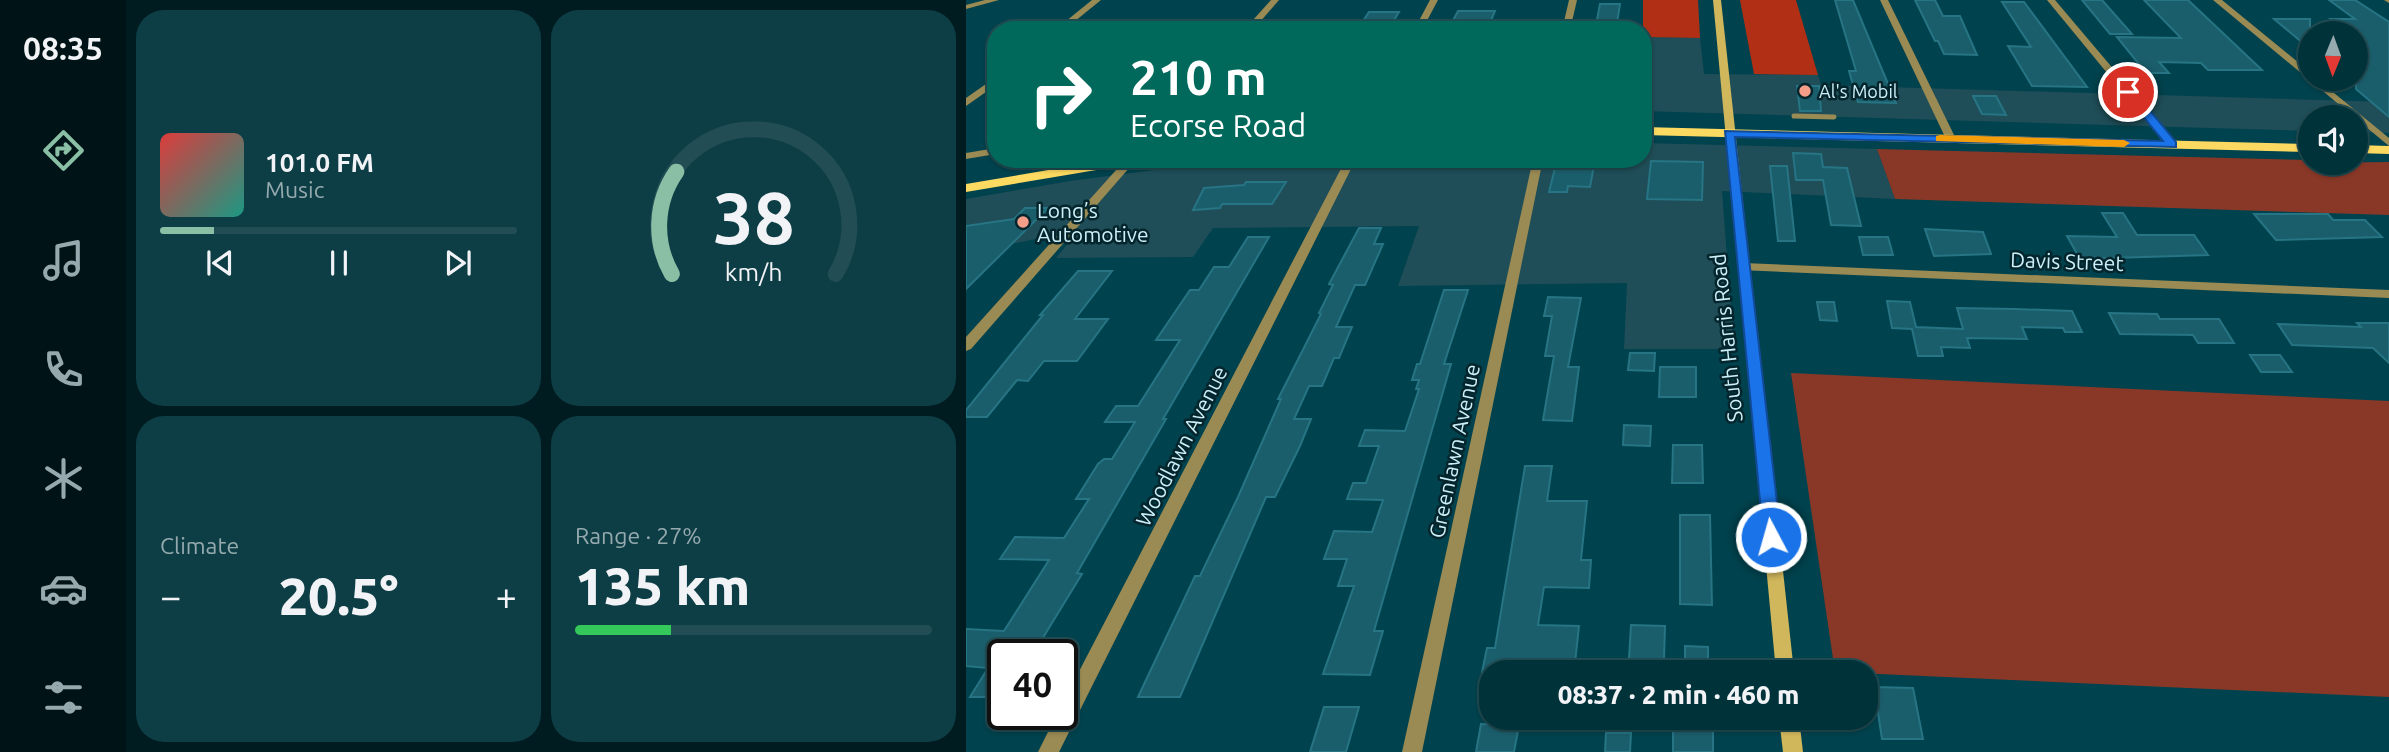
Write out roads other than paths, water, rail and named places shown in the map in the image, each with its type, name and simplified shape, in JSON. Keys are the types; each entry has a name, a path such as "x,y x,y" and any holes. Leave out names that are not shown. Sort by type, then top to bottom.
{"main road":[{"path":"1652,131 2298,148"},
{"path":"2368,149 2389,150"},
{"path":"966,188 1086,168"}],"street":[{"path":"966,7 995,0"},
{"path":"1070,21 1097,0"},
{"path":"1256,21 1275,0"},
{"path":"1423,21 1434,0"},
{"path":"1568,21 1573,0"},
{"name":"South Harris Road","path":"1717,0 1784,660"},
{"path":"1884,0 1951,139"},
{"path":"2051,0 2172,145"},
{"path":"2217,0 2298,67"},
{"path":"966,103 987,87"},
{"path":"2327,91 2389,143"},
{"path":"966,156 987,152"},
{"path":"966,346 1127,168"},
{"name":"Woodlawn Avenue","path":"1048,752 1346,168"},
{"name":"Greenlawn Avenue","path":"1412,752 1536,168"},
{"name":"Davis Street","path":"1744,267 2389,294"},
{"path":"1790,730 1793,752"}],"lane":[{"path":"1794,116 1834,117"}],"place":[{"name":"Al's Mobil","path":"1805,91"},
{"name":"Long’s Automotive","path":"1023,222"}]}
